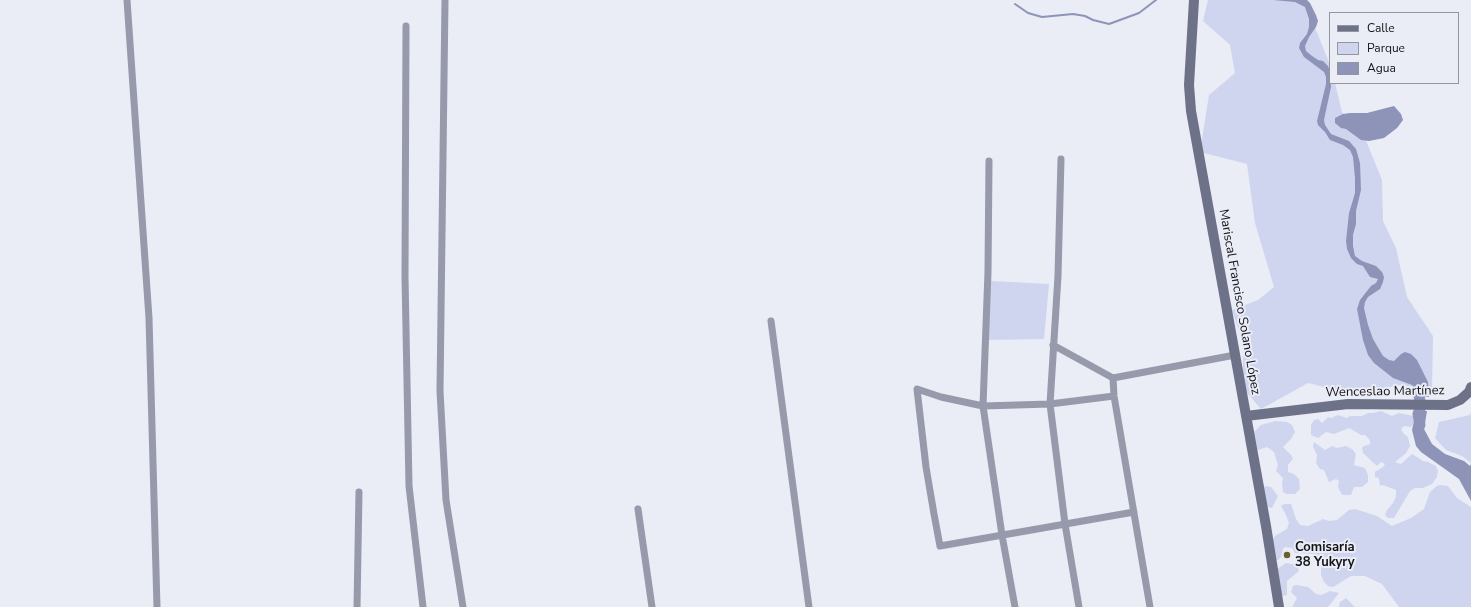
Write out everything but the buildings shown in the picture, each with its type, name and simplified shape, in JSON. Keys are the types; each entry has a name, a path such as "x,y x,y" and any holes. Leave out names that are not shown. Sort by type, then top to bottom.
{"main road":[{"name":"Mariscal Francisco Solano López","path":"1194,0 1190,98 1279,607"},
{"name":"Wenceslao Martínez","path":"1246,416 1348,404 1448,405 1460,400 1469,392 1471,387"}],"street":[{"path":"127,0 149,318 157,607"},
{"path":"445,0 440,390 446,500 463,607"},
{"path":"406,26 408,456 409,486 423,607"},
{"path":"1061,159 1058,276 1050,404 1065,524 1079,607"},
{"path":"989,162 988,272 983,406 1002,535 1015,607"},
{"path":"771,321 809,607"},
{"path":"1053,346 1113,378 1235,355"},
{"path":"1113,378 1114,396 1150,607"},
{"path":"1114,396 1050,404 983,406 941,397 917,389 926,467 940,546 1134,512"},
{"path":"357,607 359,492"},
{"path":"638,509 652,607"}],"green space":[{"path":"1208,0 1306,0 1329,62 1329,84 1335,84 1342,112 1365,138 1382,180 1383,221 1396,248 1407,297 1433,336 1432,389 1400,385 1351,394 1308,383 1261,409 1243,388 1243,343 1232,310 1258,300 1274,287 1255,223 1247,164 1200,152 1209,95 1235,73 1230,45 1203,21"},
{"path":"991,281 1049,284 1044,339 985,340"},
{"path":"1381,411 1392,416 1399,413 1409,415 1413,416 1414,419 1411,427 1404,426 1401,429 1408,437 1410,446 1406,453 1395,462 1401,464 1412,454 1423,461 1436,466 1438,471 1437,477 1432,484 1423,488 1415,488 1410,491 1394,518 1388,518 1385,515 1396,497 1396,490 1383,485 1380,486 1379,478 1375,477 1375,472 1385,464 1381,462 1377,466 1363,453 1362,447 1370,444 1370,440 1365,435 1361,435 1349,428 1334,434 1326,432 1318,438 1311,435 1311,425 1314,420 1318,419 1322,423 1328,417 1331,418 1338,415 1347,418 1350,416 1362,416 1368,413"},
{"path":"1471,411 1471,463 1462,456 1446,450 1435,438 1439,422 1470,415"},
{"path":"1275,421 1287,422 1292,425 1295,432 1291,439 1283,447 1293,459 1288,465 1288,472 1294,474 1299,479 1300,489 1295,494 1287,494 1283,492 1283,478 1276,471 1278,465 1274,452 1267,447 1255,451 1247,449 1245,441 1261,425"},
{"path":"1314,442 1325,450 1332,446 1337,448 1346,446 1352,449 1356,454 1354,465 1365,468 1368,475 1368,482 1362,487 1354,487 1351,495 1342,495 1338,487 1339,481 1336,479 1329,482 1324,470 1320,469 1316,463 1317,455 1313,447"},
{"path":"1265,486 1271,487 1278,496 1272,508 1267,507 1258,497"},
{"path":"1437,486 1448,486 1457,498 1471,507 1471,607 1399,607 1382,584 1365,576 1351,576 1333,587 1328,586 1324,582 1321,575 1321,558 1316,554 1295,553 1292,548 1285,547 1281,557 1278,560 1274,560 1272,541 1275,536 1287,529 1289,523 1281,506 1284,504 1291,504 1296,519 1300,525 1308,526 1323,519 1329,521 1337,520 1349,510 1355,509 1377,516 1392,526 1411,518 1424,509 1430,492"},
{"path":"1286,563 1297,565 1299,571 1287,581 1287,595 1282,596 1277,590 1277,569"},
{"path":"1293,586 1308,587 1316,594 1321,595 1330,591 1339,593 1328,607 1292,607 1297,598 1291,592"},
{"path":"1346,598 1355,607 1339,607 1340,602"}],"water":[{"path":"1273,0 1307,0 1310,3 1318,21 1305,46 1306,51 1318,60 1323,61 1329,68 1329,84 1331,84 1331,87 1324,120 1325,125 1331,134 1349,141 1356,149 1360,163 1361,190 1356,211 1356,224 1353,235 1355,256 1362,261 1376,266 1382,272 1384,277 1380,289 1368,297 1365,302 1364,308 1368,325 1373,339 1383,356 1394,361 1405,352 1411,354 1417,360 1428,382 1429,397 1417,397 1416,391 1412,385 1393,378 1374,363 1368,355 1363,340 1357,309 1360,300 1378,279 1370,277 1363,266 1357,264 1351,258 1347,249 1346,241 1349,213 1355,193 1353,157 1350,150 1343,145 1330,140 1318,125 1317,121 1326,84 1326,77 1324,72 1304,57 1299,48 1300,43 1307,34 1309,19 1305,7 1295,2"},
{"path":"1394,106 1401,114 1403,120 1397,128 1384,138 1369,141 1361,140 1335,123 1335,118 1343,114 1367,113"},
{"path":"1416,411 1427,411 1424,429 1432,444 1445,454 1464,461 1470,466 1471,464 1471,501 1459,479 1421,452 1416,446 1412,430"}],"waterway":[{"path":"1015,4 1028,13 1042,17 1073,14 1085,16 1093,20 1109,24 1139,13 1156,0"},
{"path":"1419,382 1421,390 1419,396 1421,406 1418,414 1420,425"}],"place":[{"name":"Comisaría 38 Yukyry","path":"1287,555"}]}
